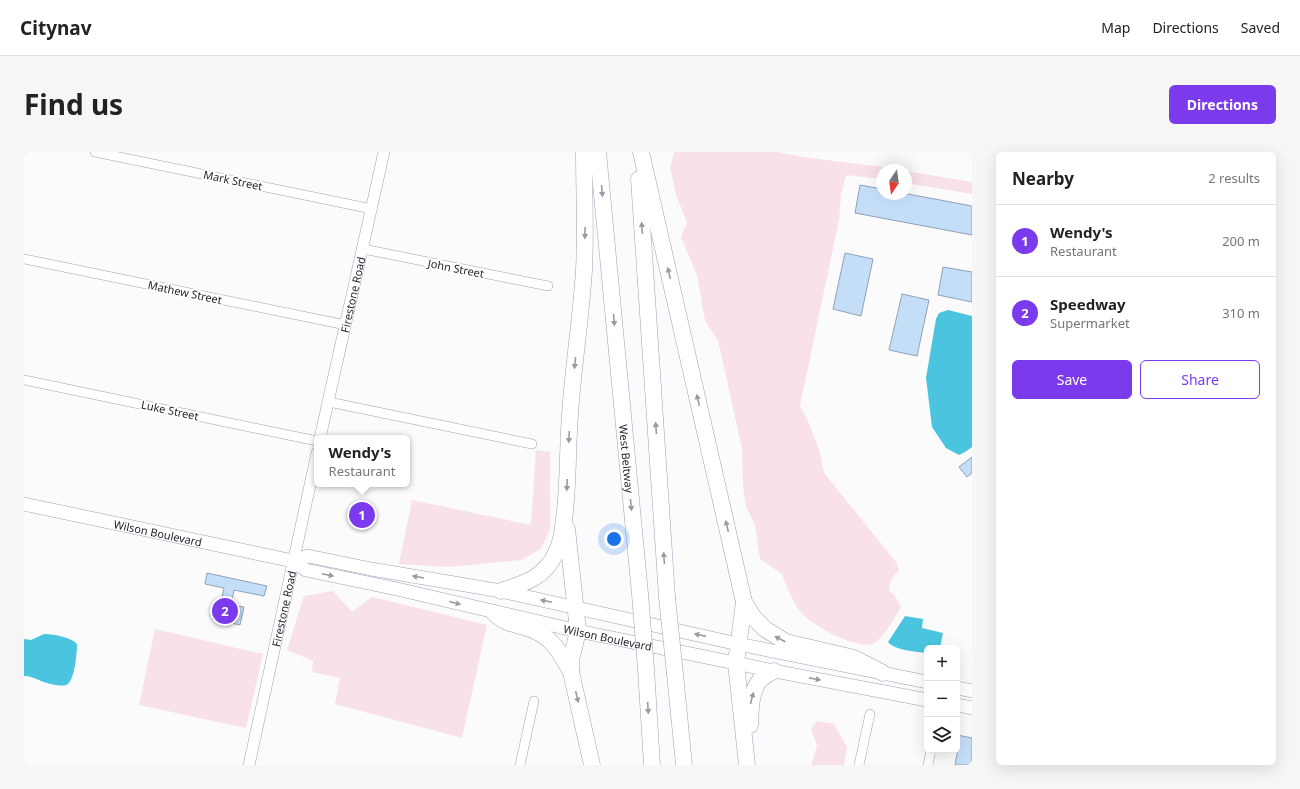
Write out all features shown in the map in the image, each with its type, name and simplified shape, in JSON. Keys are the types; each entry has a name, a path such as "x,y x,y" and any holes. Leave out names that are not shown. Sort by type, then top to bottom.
{"highway":[{"path":"501,591 532,580 542,572 551,562 561,541 566,511 570,414 584,269 584,152"},
{"name":"West Beltway","path":"598,152 640,594 652,765"},
{"path":"637,152 667,596 684,765"},
{"path":"641,152 744,602 754,618 765,629 786,642 854,658 883,673"},
{"path":"566,511 578,631 571,660 571,672 592,765"},
{"path":"744,602 736,663 747,765"},
{"path":"494,613 505,622 536,631 544,635 561,654 571,672"},
{"path":"747,765 751,702 754,692 761,679 774,671"}],"main road":[{"name":"Wilson Boulevard","path":"24,504 293,561 306,570 397,589 494,613 774,671 924,699"},
{"name":"Wilson Boulevard","path":"293,561 308,556 501,591 738,644 924,681"},
{"path":"960,689 972,691"},
{"path":"960,706 972,708"}],"street":[{"name":"Mark Street","path":"95,152 372,209"},
{"name":"Firestone Road","path":"321,435 384,152"},
{"name":"John Street","path":"363,249 548,286"},
{"name":"Mathew Street","path":"24,259 346,325"},
{"name":"Luke Street","path":"24,380 314,440"},
{"path":"329,402 532,444"},
{"name":"Firestone Road","path":"249,765 314,466"},
{"path":"520,765 534,701"},
{"path":"859,765 870,714"},
{"path":"928,765 930,753"}],"shaded area":[{"path":"674,152 777,152 808,158 876,167 876,178 846,175 841,195 839,220 800,406 819,449 824,473 896,562 899,570 892,579 889,590 895,596 901,607 885,632 878,641 874,643 858,643 847,640 824,630 814,623 801,612 795,603 782,574 760,559 755,525 746,507 743,486 742,449 718,340 705,321 697,275 681,237 687,222 677,198 670,168"},
{"path":"912,172 972,182 972,194 912,184"},
{"path":"536,450 550,452 550,529 541,549 521,560 451,567 399,564 412,500 531,525"},
{"path":"333,591 352,612 372,597 487,625 462,738 335,704 340,678 312,672 313,661 287,650 304,596"},
{"path":"155,629 263,654 246,728 139,705"},
{"path":"817,721 834,724 847,747 844,765 811,765 817,746 811,729"}],"water":[{"path":"948,310 972,316 972,447 959,455 946,448 932,427 926,378 936,319 939,313"},
{"path":"905,616 923,619 922,628 943,633 941,645 924,645 924,653 900,649 888,642"},
{"path":"44,634 57,635 77,644 76,660 72,678 66,685 52,684 24,676 24,639 31,640"}],"building":[{"path":"860,185 876,188 876,200 912,200 912,195 972,206 972,235 855,213"},
{"path":"845,253 873,259 861,316 833,309"},
{"path":"943,267 972,272 972,302 938,295"},
{"path":"902,294 929,300 917,356 889,350"},
{"path":"972,457 972,473 967,477 959,467"},
{"path":"207,573 267,586 264,596 234,590 231,605 244,607 240,625 212,619 216,601 221,602 224,588 205,584"},
{"path":"960,736 972,738 972,765 955,765 957,754 960,753"}],"place":[{"name":"Wendy's","path":"362,515"},
{"name":"Speedway","path":"225,611"}]}
